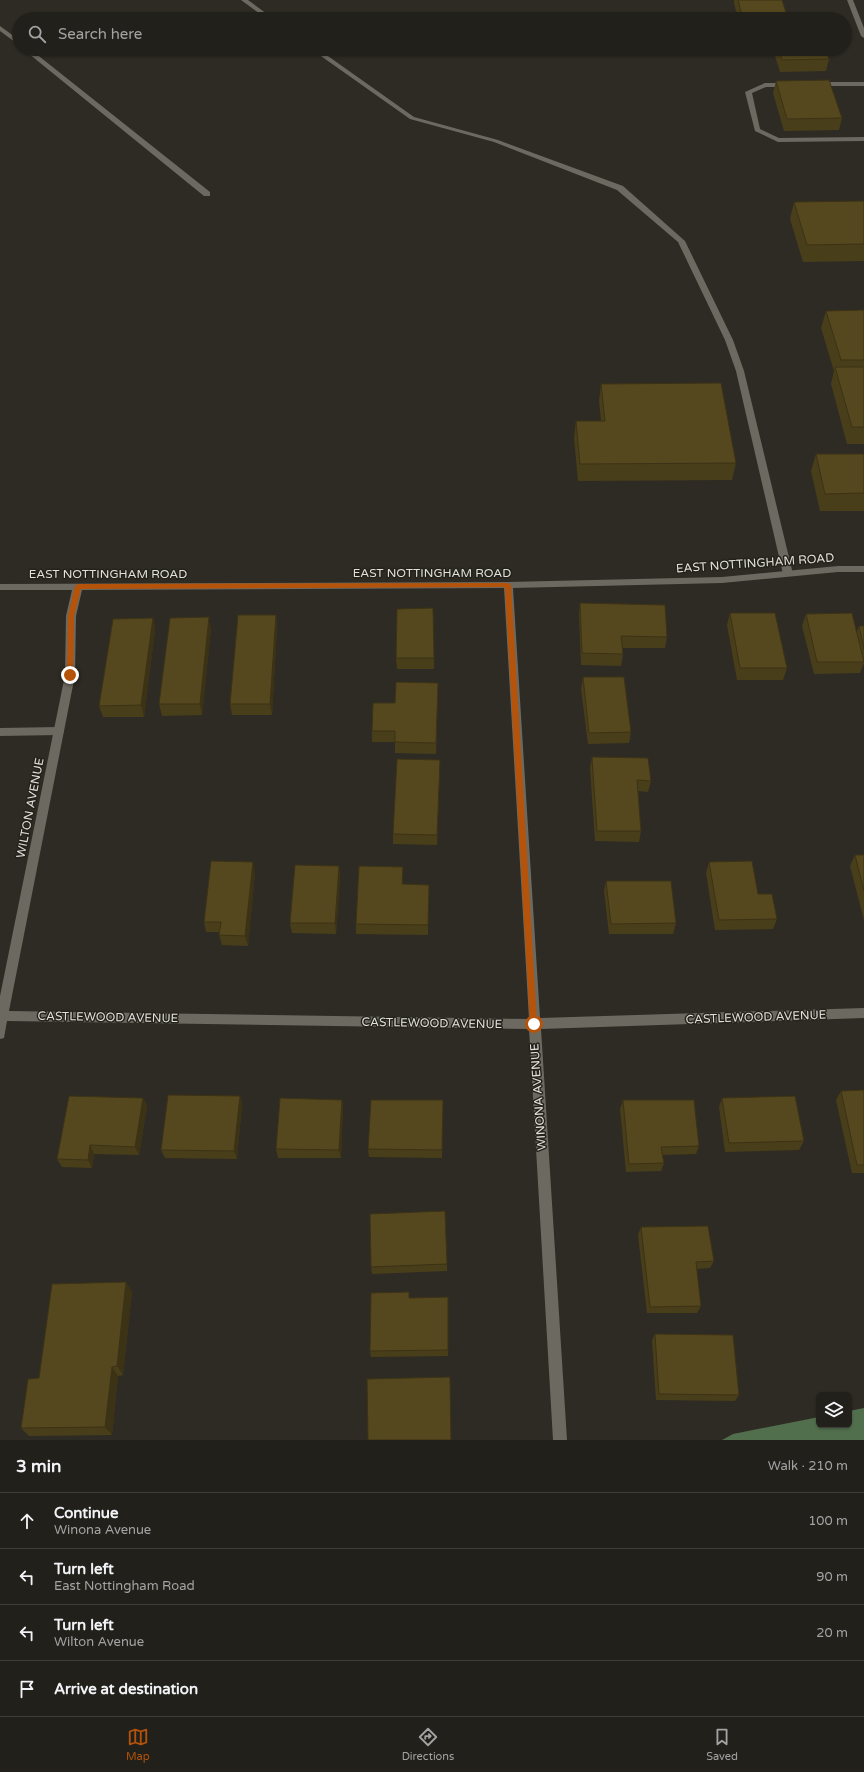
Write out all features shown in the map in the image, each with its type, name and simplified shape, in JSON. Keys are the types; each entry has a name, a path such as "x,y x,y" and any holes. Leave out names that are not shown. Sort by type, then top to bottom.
{"street":[{"path":"244,0 261,12"},
{"path":"850,0 864,36"},
{"path":"0,28 12,38"},
{"path":"35,56 207,194"},
{"path":"324,56 412,118 496,141 620,188 681,241 729,340 740,371 788,574"},
{"path":"811,84 864,84"},
{"path":"796,85 766,85 748,92 757,130 778,140 864,139"},
{"name":"EAST NOTTINGHAM ROAD","path":"0,587 508,585 722,580 864,569"},
{"name":"WINONA AVENUE","path":"508,585 560,1440"},
{"name":"WILTON AVENUE","path":"0,1034 1,1016 70,675 71,616 78,586"},
{"path":"0,732 59,731"},
{"name":"CASTLEWOOD AVENUE","path":"1,1016 534,1024 864,1013"}],"green space":[{"path":"864,1408 864,1440 722,1440 733,1434 816,1418 816,1428 852,1428 852,1410"}],"building":[{"path":"738,0 782,0 786,12 741,12"},
{"path":"781,56 828,56 829,59 782,60"},
{"path":"829,80 842,118 787,119 776,81"},
{"path":"864,201 864,244 807,245 794,202"},
{"path":"864,310 864,360 841,360 826,311"},
{"path":"835,367 864,367 864,427 852,427"},
{"path":"721,383 736,463 580,464 576,421 605,421 601,384"},
{"path":"816,454 864,454 864,493 825,494"},
{"path":"580,603 665,605 667,637 621,636 623,654 582,653"},
{"path":"433,608 434,658 396,658 397,609"},
{"path":"730,613 775,613 787,668 740,668"},
{"path":"852,613 864,662 817,662 806,614"},
{"path":"238,615 276,615 270,704 230,704"},
{"path":"209,617 200,704 159,704 170,618"},
{"path":"153,618 141,705 99,706 113,619"},
{"path":"859,626 864,626 864,649"},
{"path":"583,677 624,677 631,732 589,733"},
{"path":"396,682 438,683 436,743 395,742 395,731 372,731 373,703 395,703"},
{"path":"592,757 648,758 651,781 637,780 641,831 597,831"},
{"path":"397,759 440,760 437,835 393,834"},
{"path":"855,855 864,855 864,891"},
{"path":"211,861 253,862 245,936 219,935 221,922 204,922"},
{"path":"752,861 758,894 772,894 777,919 719,920 709,862"},
{"path":"295,865 339,866 335,923 290,923"},
{"path":"359,866 403,867 402,884 429,885 428,925 356,924"},
{"path":"606,881 671,881 676,923 611,924"},
{"path":"864,1090 864,1165 857,1165 841,1091"},
{"path":"168,1095 240,1096 234,1151 161,1150"},
{"path":"69,1096 143,1098 135,1147 90,1145 88,1160 57,1159"},
{"path":"795,1096 804,1141 729,1143 722,1098"},
{"path":"280,1098 342,1100 339,1150 276,1149"},
{"path":"371,1100 443,1100 442,1150 368,1149"},
{"path":"623,1100 694,1100 699,1146 661,1147 664,1163 629,1164"},
{"path":"445,1211 447,1264 371,1267 370,1214"},
{"path":"708,1226 714,1261 696,1262 701,1306 650,1307 641,1227"},
{"path":"126,1282 117,1366 112,1367 105,1427 21,1428 28,1379 39,1378 52,1284"},
{"path":"409,1292 409,1298 448,1297 448,1350 370,1351 371,1293"},
{"path":"655,1334 733,1335 739,1395 659,1394"},
{"path":"450,1377 451,1440 368,1440 367,1379"}],"route":[{"path":"70,675 71,616 78,586 508,585 534,1024"}]}
